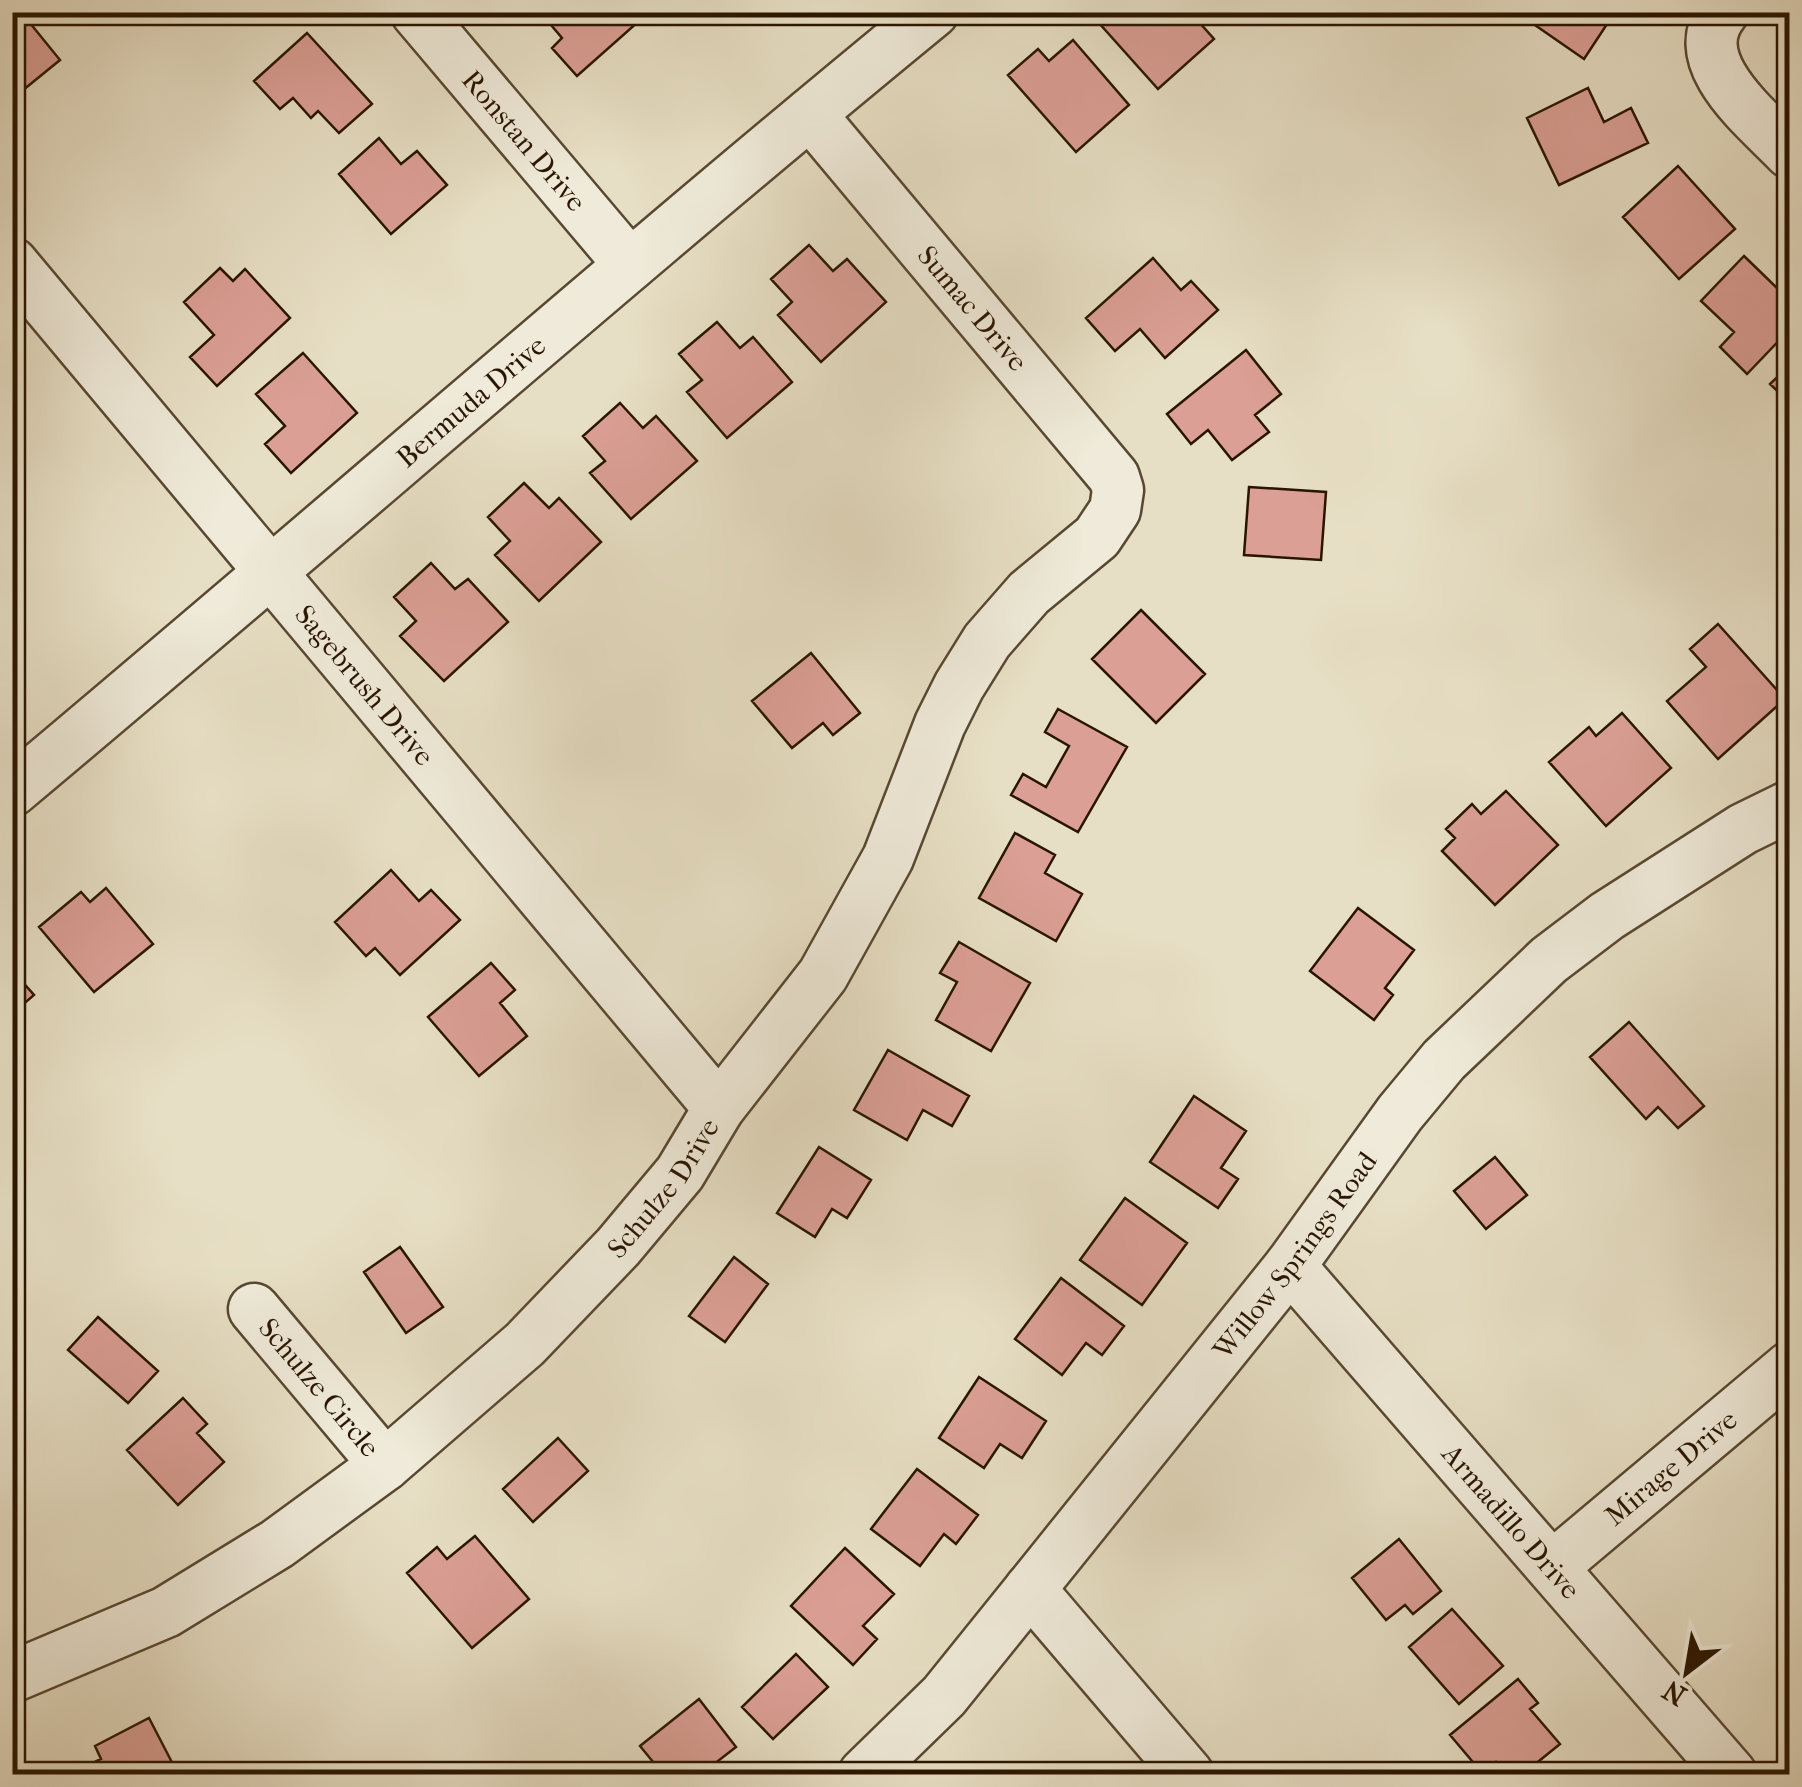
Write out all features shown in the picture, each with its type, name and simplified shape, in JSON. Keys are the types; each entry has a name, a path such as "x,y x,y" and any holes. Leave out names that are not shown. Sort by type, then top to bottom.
{"street":[{"name":"Ronstan Drive","path":"416,12 630,265"},
{"name":"Bermuda Drive","path":"12,791 933,12"},
{"path":"1718,23 1712,54 1716,72 1790,153"},
{"name":"Sumac Drive","path":"810,114 1114,478 1118,490 1116,510"},
{"name":"Sagebrush Drive","path":"12,262 719,1108"},
{"name":"Schulze Drive","path":"12,1677 166,1612 278,1544 385,1465 525,1344 618,1247 680,1174 719,1108 823,975 888,858 940,724 987,641 1029,593 1097,536 1116,510"},
{"name":"Willow Springs Road","path":"864,1774 944,1696 1290,1266 1400,1113 1444,1060 1549,960 1606,916 1743,828 1790,806"},
{"name":"Armadillo Drive","path":"1290,1266 1731,1774"},
{"name":"Schulze Circle","path":"254,1308 385,1465"},
{"name":"Mirage Drive","path":"1552,1567 1790,1367"},
{"path":"1030,1589 1188,1774"}],"building":[{"path":"12,12 21,12 60,60 12,99"},
{"path":"540,12 647,14 577,76 552,48 562,38"},
{"path":"1190,12 1214,39 1158,89 1090,13"},
{"path":"1516,12 1615,12 1584,59"},
{"path":"307,33 372,104 339,133 318,111 311,118 293,98 280,109 254,81"},
{"path":"1073,40 1129,105 1076,152 1008,75 1038,49 1049,61"},
{"path":"1588,88 1604,122 1631,108 1648,143 1559,185 1527,118"},
{"path":"379,138 401,164 417,151 447,185 391,234 339,174"},
{"path":"1678,166 1735,229 1679,279 1623,217"},
{"path":"809,245 833,271 847,259 886,302 821,362 778,315 792,302 771,279"},
{"path":"1744,256 1778,289 1786,282 1790,286 1790,329 1747,374 1720,347 1734,332 1701,301"},
{"path":"1153,258 1181,290 1191,281 1218,310 1165,358 1140,329 1115,351 1086,318"},
{"path":"220,268 233,281 245,269 290,318 217,386 190,357 214,335 184,302"},
{"path":"717,322 740,348 753,337 792,382 727,438 687,392 702,380 679,354"},
{"path":"1246,350 1281,394 1255,415 1269,432 1232,460 1208,430 1191,444 1167,414"},
{"path":"303,353 357,413 291,473 265,444 285,426 256,394"},
{"path":"1790,365 1790,403 1770,384"},
{"path":"620,403 643,428 656,416 697,461 631,519 590,473 605,461 583,436"},
{"path":"524,483 549,508 559,498 601,542 539,601 495,555 510,541 488,517"},
{"path":"1249,487 1326,492 1321,560 1244,555"},
{"path":"431,563 455,589 468,579 508,622 444,681 400,636 416,621 394,597"},
{"path":"1141,610 1205,674 1156,723 1092,659"},
{"path":"1718,624 1785,699 1718,759 1667,701 1706,667 1690,649"},
{"path":"811,653 860,713 833,735 823,723 792,748 752,701"},
{"path":"1058,709 1127,747 1078,832 1011,795 1023,774 1046,787 1069,746 1045,732"},
{"path":"1622,713 1671,768 1606,826 1549,762 1589,727 1596,736"},
{"path":"1506,791 1558,845 1495,905 1442,851 1455,838 1446,829 1472,804 1481,814"},
{"path":"1015,833 1055,855 1045,873 1082,894 1056,941 979,898"},
{"path":"391,870 419,901 431,890 460,920 400,975 375,948 366,956 335,922"},
{"path":"106,888 153,944 94,992 39,927 81,892 90,902"},
{"path":"1358,908 1414,950 1385,988 1393,995 1374,1020 1310,971"},
{"path":"959,942 1030,983 991,1051 936,1020 957,982 940,973"},
{"path":"491,963 515,990 500,1003 527,1036 479,1076 428,1017"},
{"path":"12,970 34,995 12,1014"},
{"path":"1629,1022 1704,1106 1678,1128 1658,1107 1646,1119 1590,1057"},
{"path":"888,1050 969,1096 952,1126 923,1110 907,1140 854,1110"},
{"path":"1194,1096 1246,1131 1221,1168 1238,1179 1218,1208 1150,1162"},
{"path":"819,1147 871,1180 847,1218 832,1209 815,1237 777,1213"},
{"path":"1495,1157 1527,1195 1486,1229 1454,1191"},
{"path":"1125,1198 1187,1243 1142,1305 1080,1260"},
{"path":"400,1247 443,1307 406,1333 364,1272"},
{"path":"734,1257 768,1284 725,1342 689,1316"},
{"path":"1061,1278 1124,1326 1102,1355 1086,1343 1062,1375 1015,1339"},
{"path":"98,1317 158,1371 128,1403 68,1350"},
{"path":"979,1377 1046,1421 1022,1458 1000,1444 984,1468 939,1438"},
{"path":"183,1398 207,1424 197,1433 224,1462 178,1505 127,1450"},
{"path":"558,1438 588,1471 533,1522 503,1489"},
{"path":"917,1469 978,1515 956,1544 944,1534 920,1566 871,1529"},
{"path":"475,1536 529,1599 472,1648 407,1573 437,1547 447,1559"},
{"path":"1399,1539 1441,1591 1413,1614 1405,1605 1386,1620 1352,1578"},
{"path":"845,1548 894,1594 863,1626 877,1639 853,1665 791,1606"},
{"path":"1452,1609 1503,1666 1459,1704 1409,1647"},
{"path":"796,1654 828,1687 773,1739 742,1707"},
{"path":"1518,1679 1538,1703 1530,1709 1560,1744 1523,1774 1507,1774 1496,1762 1483,1774 1450,1735"},
{"path":"699,1699 736,1747 705,1771 708,1774 663,1774 640,1746"},
{"path":"149,1718 178,1774 70,1774 101,1759 95,1746"}]}
